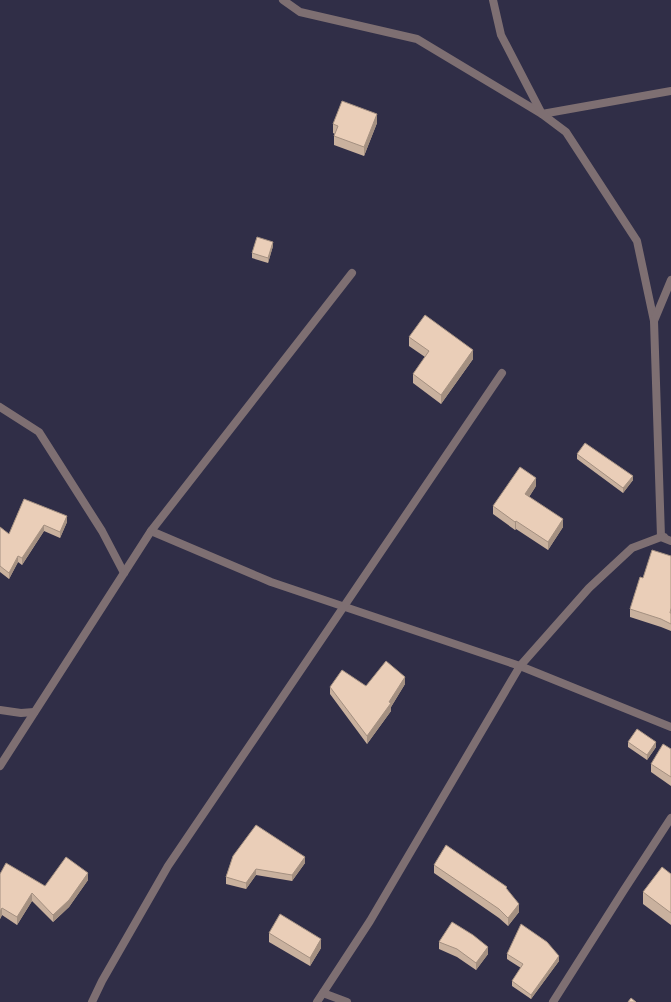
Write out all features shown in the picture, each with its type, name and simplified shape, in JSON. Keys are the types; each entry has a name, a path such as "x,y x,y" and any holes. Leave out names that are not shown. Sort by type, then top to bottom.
{"street":[{"path":"283,0 300,12 417,39 542,114 566,132 637,241 654,321 661,538"},
{"path":"493,0 501,35 542,114"},
{"path":"542,114 671,91"},
{"path":"0,766 151,531 352,273"},
{"path":"654,321 671,280"},
{"path":"92,1002 102,981 168,866 502,373"},
{"path":"0,407 38,432 102,530 124,574"},
{"path":"151,531 271,582 520,666 671,727"},
{"path":"317,1002 370,921 520,666 589,588 632,548 671,536"},
{"path":"661,538 671,541"},
{"path":"0,710 21,713 34,712"},
{"path":"553,1002 671,818"},
{"path":"323,994 348,1002"}],"building":[{"path":"342,101 377,114 364,147 334,136 338,126 333,124"},
{"path":"257,237 273,242 268,258 252,253"},
{"path":"425,315 473,350 441,395 413,374 429,351 409,337"},
{"path":"585,443 633,476 623,488 577,454"},
{"path":"520,467 536,478 525,494 563,519 548,542 516,521 515,522 493,506"},
{"path":"24,499 67,516 60,532 44,525 22,558 18,556 9,573 0,566 0,527 9,534"},
{"path":"652,550 671,556 671,624 661,619 630,609 640,577 643,578"},
{"path":"386,661 405,677 389,702 391,703 367,736 330,687 342,670 366,686"},
{"path":"637,729 656,742 647,755 628,742"},
{"path":"663,744 671,749 671,777 651,764"},
{"path":"256,825 305,857 292,875 256,869 246,883 226,877 233,856"},
{"path":"446,845 507,887 506,888 519,904 508,918 499,909 434,865"},
{"path":"66,857 88,873 69,900 53,915 32,893 17,917 2,908 0,911 0,874 6,863 45,886"},
{"path":"662,867 671,874 671,913 643,892"},
{"path":"280,914 321,939 310,958 269,933"},
{"path":"452,922 473,935 488,947 476,963 457,949 439,942"},
{"path":"521,924 547,942 559,956 531,995 512,981 523,964 507,954"},
{"path":"631,998 636,1002 628,1002"}]}
